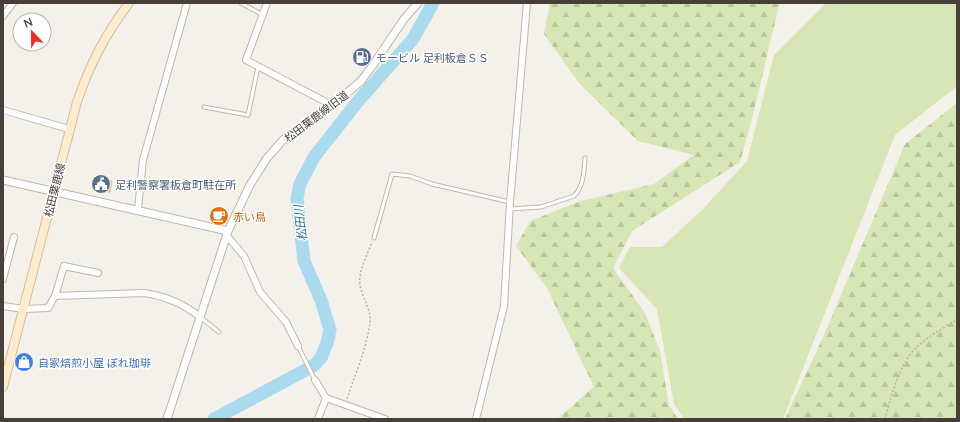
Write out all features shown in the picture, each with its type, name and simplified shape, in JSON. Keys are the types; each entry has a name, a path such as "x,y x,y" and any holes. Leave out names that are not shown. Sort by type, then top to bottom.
{"main road":[{"name":"松田葉鹿線","path":"3,387 77,102 92,60 110,30 129,3"}],"street":[{"path":"3,16 13,3"},
{"path":"138,209 143,160 187,3"},
{"path":"267,3 246,60 324,101 329,107"},
{"name":"松田葉鹿線旧道","path":"167,419 228,234 250,185 267,158 289,135 329,107 360,81 373,65 404,19 418,3"},
{"path":"476,419 504,306 510,206 527,3"},
{"path":"3,110 70,129"},
{"path":"3,180 138,209 228,234 244,256 260,292 286,322 298,346"},
{"path":"3,279 14,237"},
{"path":"3,306 24,309 48,308 55,296 64,266 98,273"},
{"path":"55,296 144,293 158,295 175,302 200,317"},
{"path":"315,380 326,398 385,419"},
{"path":"318,419 326,398"}],"lane":[{"path":"241,3 263,15"},
{"path":"204,107 248,115 258,67"},
{"path":"374,238 392,174 410,176 432,184 510,206 541,207 564,201 577,193 583,180 585,158"},
{"path":"200,317 220,332"},
{"path":"298,346 315,380"}],"path":[{"path":"345,405 366,340 370,321 369,312 360,289 360,281 374,238"},
{"path":"885,419 893,391 913,350 928,338 957,320"}],"green space":[{"path":"550,3 780,3 740,162 632,231 613,268 645,313 660,351 669,405 678,419 557,419 594,387 547,288 516,246 530,221 581,201 654,184 694,155 638,141 579,83 544,34"},
{"path":"826,3 957,3 957,86 895,135 783,419 684,419 674,404 657,309 619,268 630,247 662,247 703,209 747,161 774,55"},
{"path":"957,103 957,419 785,419 824,335 905,144"}],"building":[{"path":"96,177 112,181 110,192 93,189"}],"waterway":[{"name":"松田川","path":"214,419 313,366 321,358 330,330 321,300 304,261 297,198 300,184 314,157 359,100 413,39 433,3"}],"place":[{"name":"モービル 足利板倉ＳＳ","path":"362,57"},
{"name":"足利警察署板倉町駐在所","path":"101,184"},
{"name":"赤い鳥","path":"219,216"},
{"name":"自家焙煎小屋 ぽれ珈琲","path":"24,362"}]}
